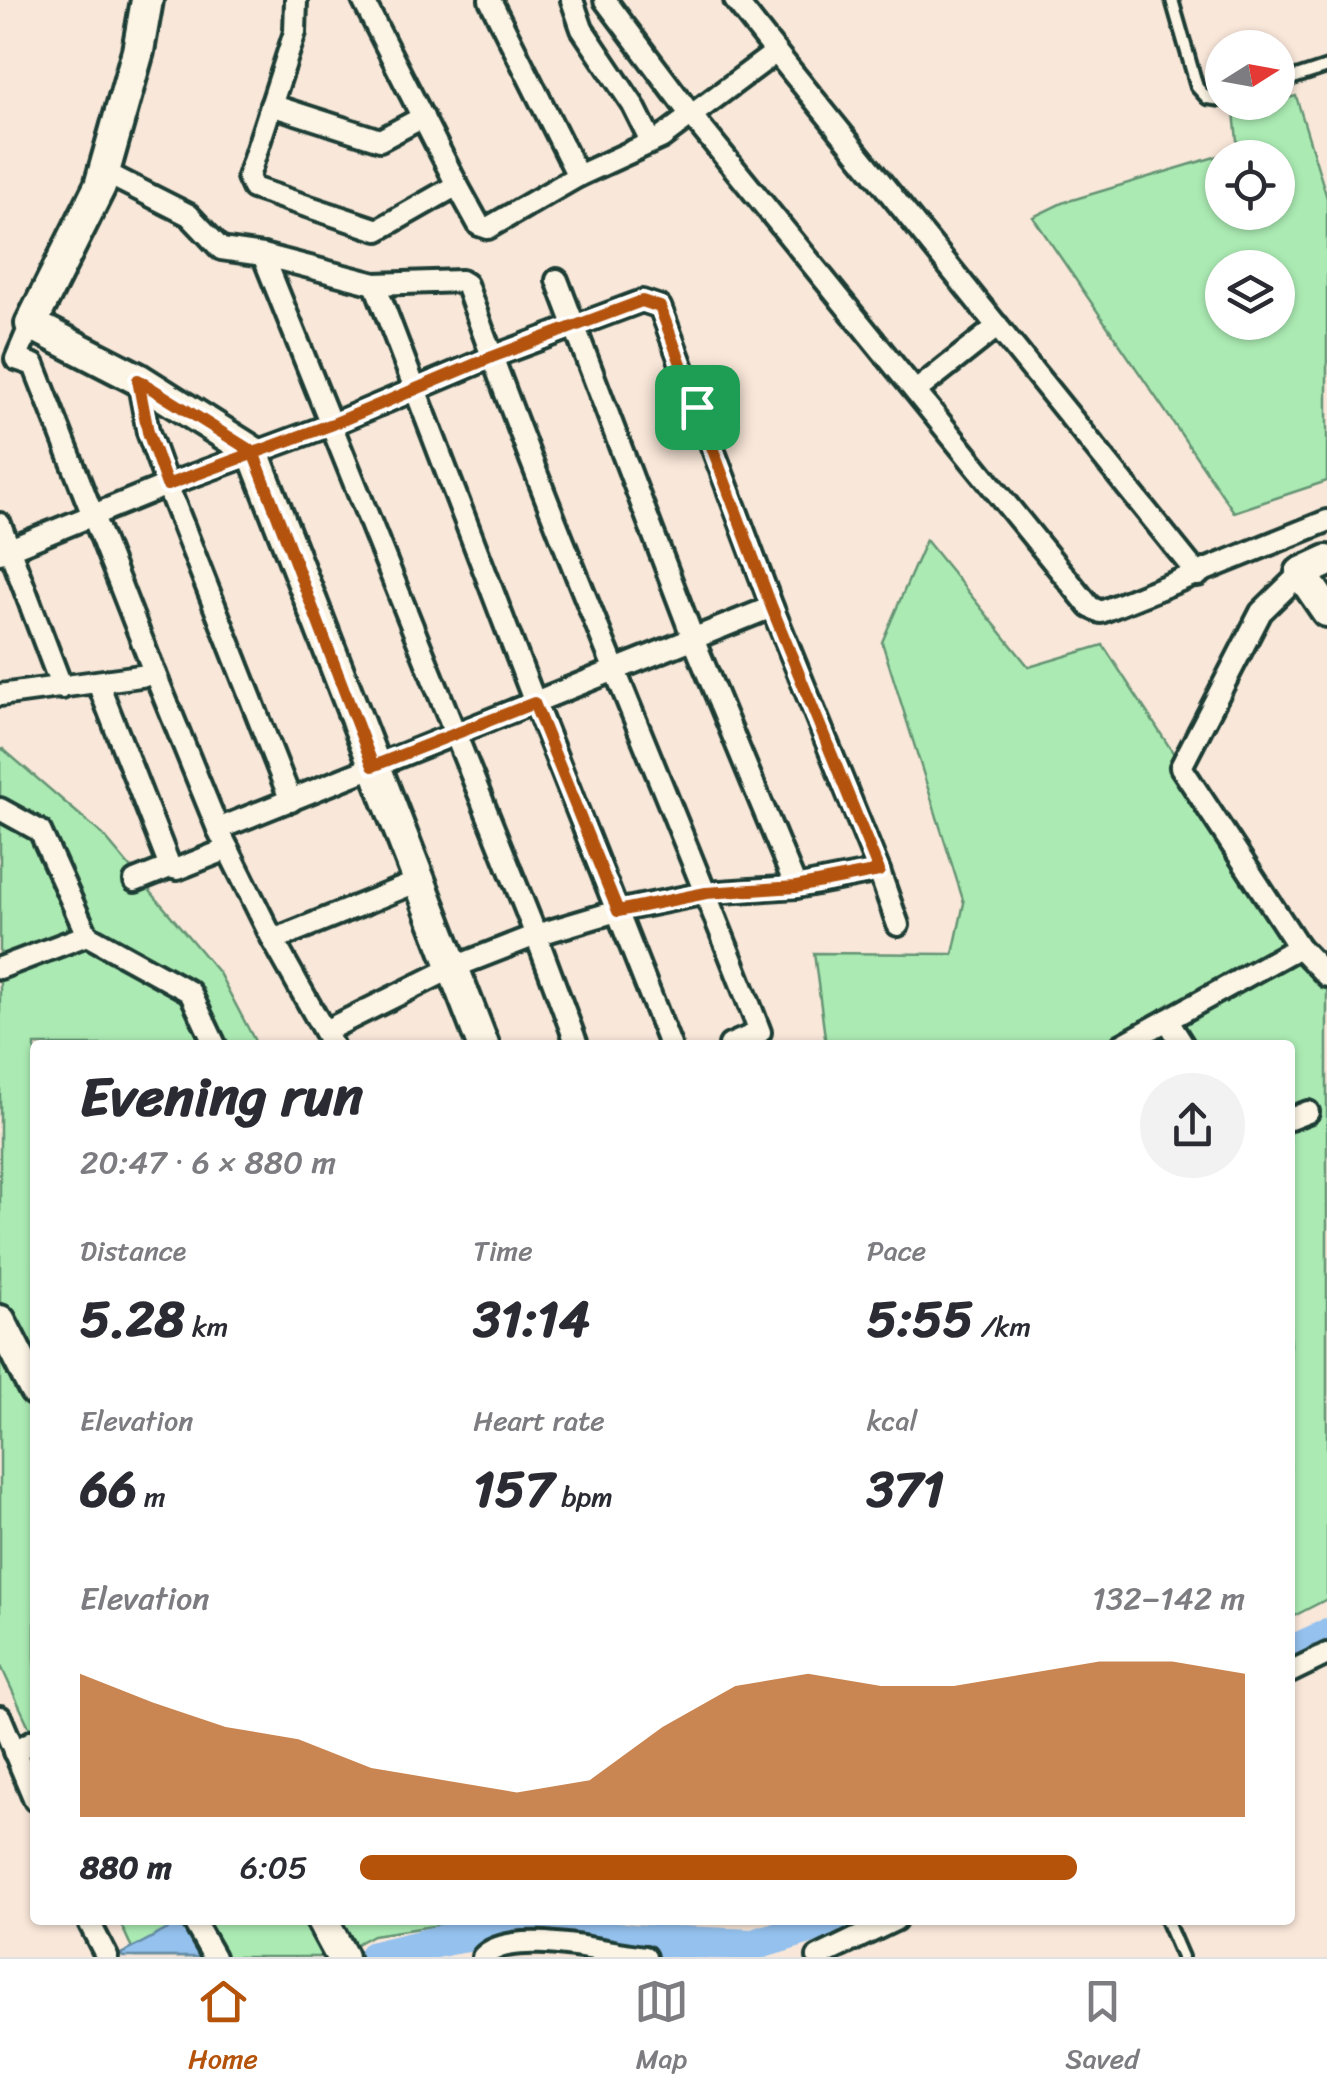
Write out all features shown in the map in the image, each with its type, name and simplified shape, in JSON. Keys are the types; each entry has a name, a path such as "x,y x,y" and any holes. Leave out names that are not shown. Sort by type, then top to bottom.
{"street":[{"path":"147,0 138,51 100,186 8,362 34,365 218,828 273,940 328,1038 452,968 536,935 618,911 706,893 796,887 879,871"},
{"path":"296,0 295,32 248,177 253,188 378,230 458,185"},
{"path":"362,0 479,225 488,228 578,176 661,138 776,52"},
{"path":"490,0 578,176"},
{"path":"572,0 582,30 600,53 651,141"},
{"path":"604,0 692,115 1094,610 1101,612 1198,575 1327,521"},
{"path":"735,0 1198,575"},
{"path":"600,53 626,32"},
{"path":"271,105 380,140 422,117"},
{"path":"104,172 189,215 221,250 263,255 376,284 462,280 466,284 613,670 760,1032 742,1040"},
{"path":"263,255 575,1040"},
{"path":"557,280 694,640 796,887"},
{"path":"376,284 534,703 668,1040"},
{"path":"5,551 642,301 660,307 772,608 898,924"},
{"path":"31,324 138,380 253,452 481,1040"},
{"path":"916,391 998,326"},
{"path":"138,380 148,432 167,485 291,801"},
{"path":"0,524 5,551 62,688"},
{"path":"1327,611 1314,567 1261,612 1181,767 1300,947 1327,976"},
{"path":"218,828 772,608"},
{"path":"0,695 155,674"},
{"path":"98,683 170,866"},
{"path":"0,809 40,831 86,935 190,992 213,1040"},
{"path":"135,881 228,848"},
{"path":"273,940 417,882"},
{"path":"0,968 86,935"},
{"path":"1131,1040 1300,947"},
{"path":"1167,1020 1180,1040"},
{"path":"2,1333 30,1381"},
{"path":"1295,1670 1327,1654"},
{"path":"0,1717 30,1789"},
{"path":"14,1752 30,1743"},
{"path":"91,1925 107,1957"},
{"path":"196,1925 214,1957"},
{"path":"818,1957 885,1925"},
{"path":"483,1957 490,1950 526,1941 645,1957"}],"lane":[{"path":"1172,0 1198,87 1205,96"},
{"path":"1295,77 1327,67"},
{"path":"1168,1925 1182,1957"}],"green space":[{"path":"1296,96 1327,198 1327,481 1234,512 1033,217 1062,203 1205,160 1205,230 1295,230 1295,140 1237,140 1235,120 1295,120"},
{"path":"926,540 1029,667 1103,645 1327,989 1327,1599 1295,1615 1295,1040 825,1040 814,953 953,954 964,903 882,642"},
{"path":"0,750 103,835 219,973 254,1040 30,1040 30,1729 0,1664"},
{"path":"121,1925 440,1925 373,1935 332,1957 136,1957"}],"water":[{"path":"175,1925 183,1925 204,1957 123,1957 121,1954"}],"waterway":[{"path":"1295,1650 1327,1635"},
{"path":"374,1957 449,1939 539,1925"},
{"path":"539,1925 633,1940 753,1945 819,1925"}],"route":[{"path":"697,407 660,307 642,301 413,388 333,424 253,452 167,485 148,432 138,380 253,452 373,766 534,703 618,911 706,893 796,887 879,871 772,608 697,407"}]}
